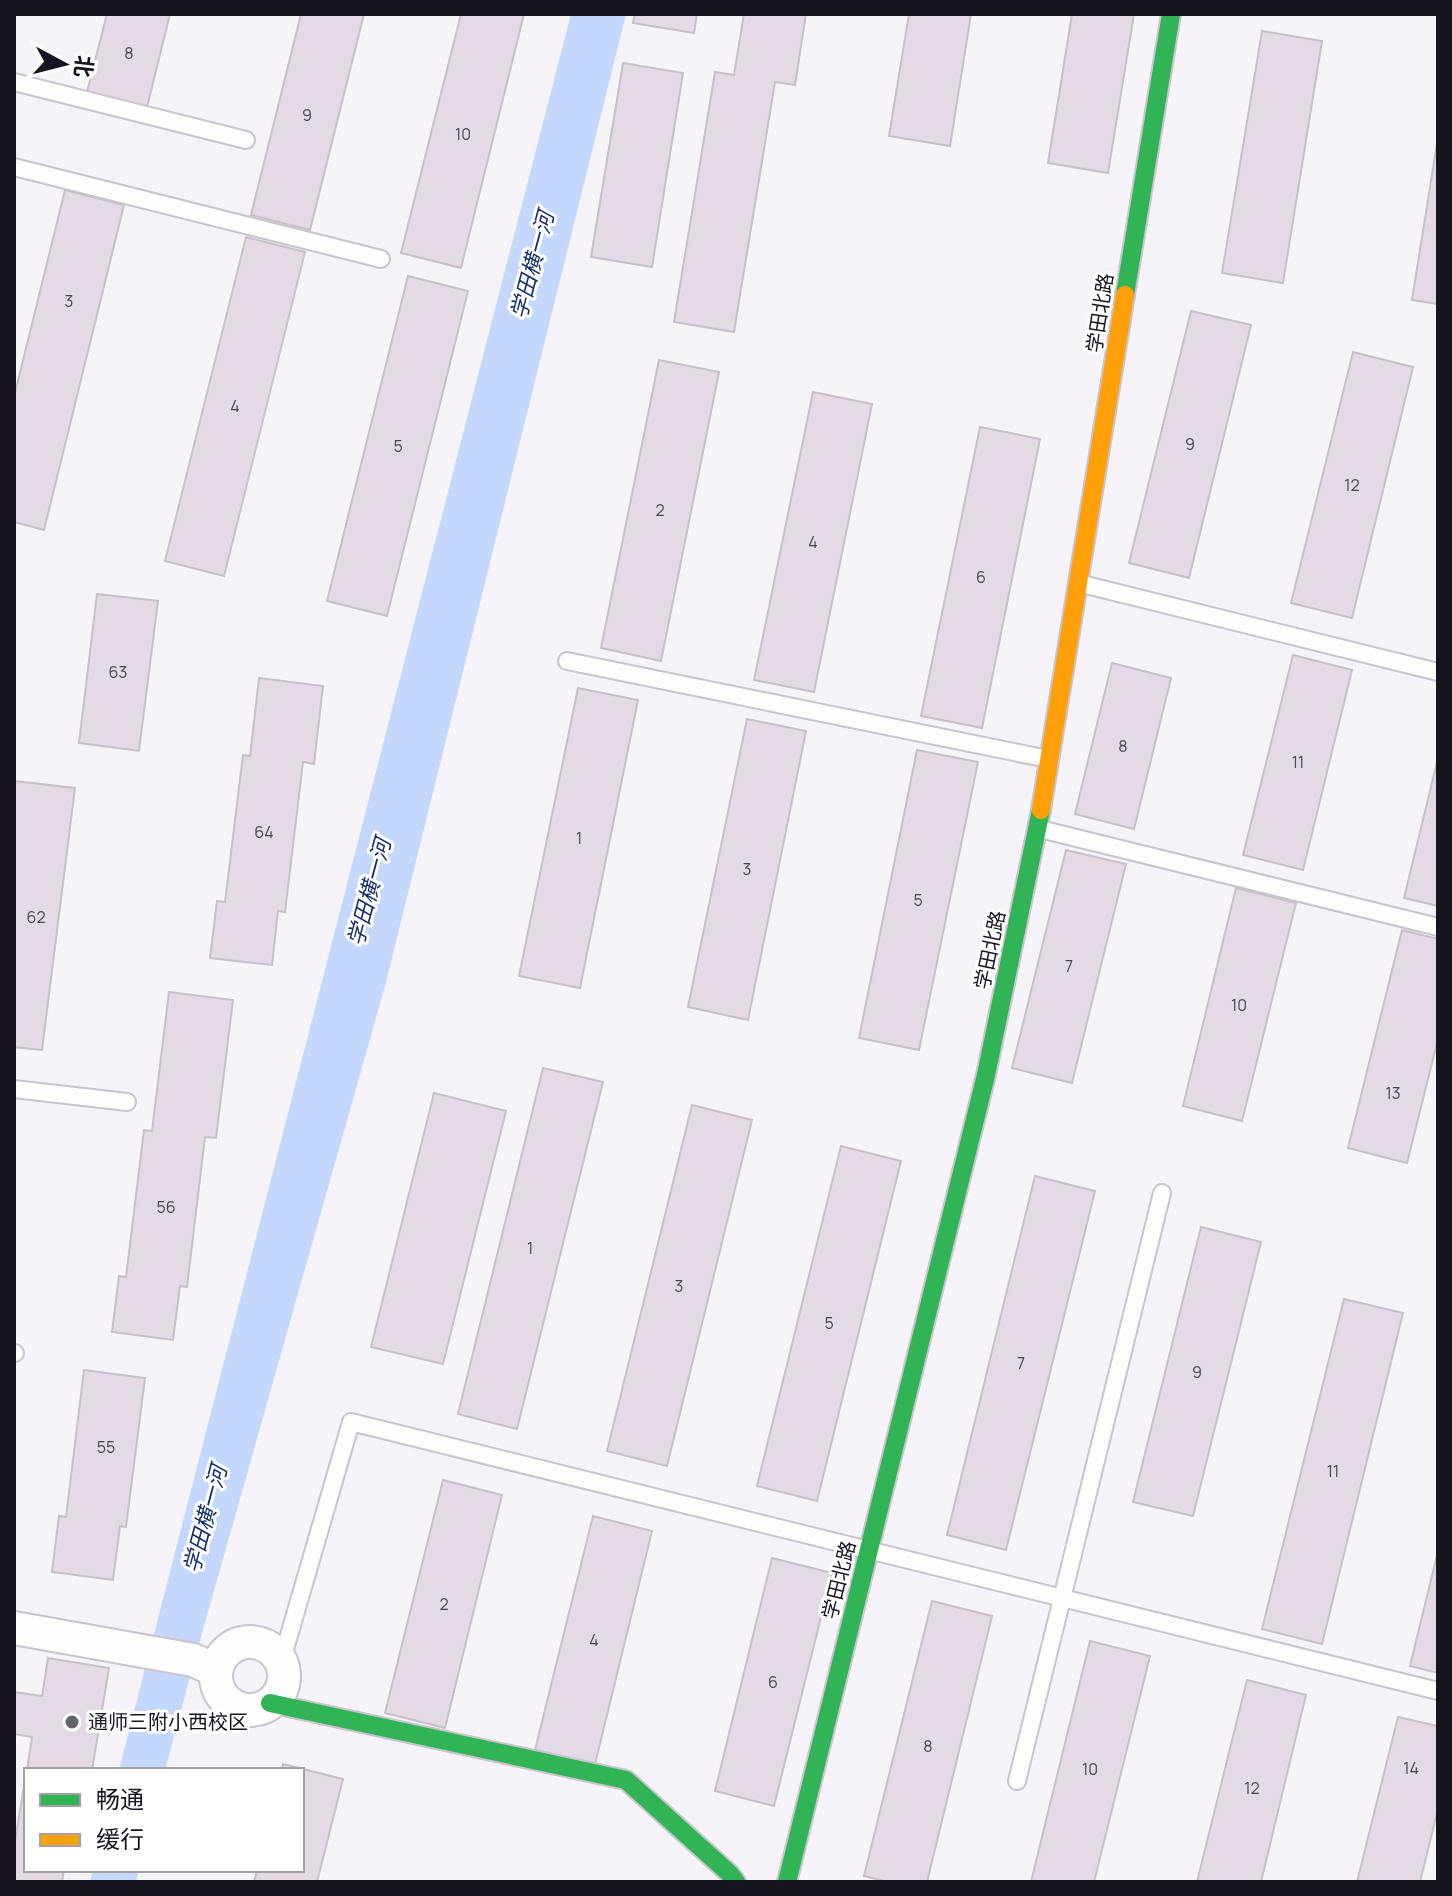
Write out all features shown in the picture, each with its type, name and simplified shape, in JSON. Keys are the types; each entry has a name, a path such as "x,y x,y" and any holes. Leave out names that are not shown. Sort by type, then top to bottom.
{"street":[{"name":"学田北路","path":"787,1882 986,1075 1038,828 1171,14"},
{"path":"14,1628 204,1665 220,1659 227,1650 246,1642 257,1642 275,1653 284,1673 283,1684 270,1703 249,1710 228,1702 204,1665"},
{"path":"270,1703 626,1780 736,1882"}],"lane":[{"path":"14,82 246,140"},
{"path":"14,167 381,259"},
{"path":"1078,583 1438,672"},
{"path":"567,661 1050,759"},
{"path":"1038,828 1438,927"},
{"path":"14,1089 127,1102"},
{"path":"1017,1781 1162,1193"},
{"path":"281,1663 351,1422 1438,1691"}],"water":[{"name":"学田横一河","path":"571,14 626,14 385,986 166,1768 120,1768"},
{"path":"92,1872 138,1872 136,1882 90,1882"}],"building":[{"path":"107,14 170,14 147,107 87,92"},
{"path":"301,14 364,14 310,230 251,215"},
{"path":"461,14 524,14 461,268 401,253"},
{"path":"635,14 697,14 694,33 633,23"},
{"path":"744,14 806,14 795,85 775,82 734,332 674,322 715,72 734,75"},
{"path":"909,14 971,14 950,146 889,136"},
{"path":"1072,14 1134,14 1108,173 1048,163"},
{"path":"1262,31 1322,41 1283,283 1222,273"},
{"path":"623,63 683,73 652,267 591,257"},
{"path":"1438,137 1438,304 1412,300"},
{"path":"65,190 124,205 44,530 14,522 14,397"},
{"path":"246,237 305,252 224,576 165,561"},
{"path":"408,276 468,291 387,616 327,601"},
{"path":"1191,311 1251,325 1189,578 1129,563"},
{"path":"1353,352 1413,367 1352,618 1291,603"},
{"path":"659,360 719,372 661,661 601,648"},
{"path":"813,392 872,404 814,692 754,680"},
{"path":"980,427 1040,439 982,728 921,716"},
{"path":"97,594 158,601 139,751 79,743"},
{"path":"1293,655 1352,670 1303,870 1243,855"},
{"path":"1112,663 1171,678 1134,829 1075,814"},
{"path":"259,678 323,686 314,764 303,762 285,912 278,911 272,965 210,958 217,901 225,902 243,755 250,756"},
{"path":"578,688 638,700 580,988 519,976"},
{"path":"747,719 806,731 748,1020 688,1007"},
{"path":"917,750 978,762 919,1050 859,1038"},
{"path":"1438,758 1438,906 1404,898"},
{"path":"14,781 75,788 42,1050 14,1047"},
{"path":"1066,850 1126,864 1072,1083 1012,1068"},
{"path":"1236,888 1296,903 1242,1121 1183,1106"},
{"path":"1402,930 1438,939 1438,1039 1407,1163 1348,1148"},
{"path":"169,992 233,1000 216,1138 205,1137 187,1287 180,1286 173,1340 112,1332 119,1276 126,1277 144,1130 152,1131"},
{"path":"543,1068 603,1082 517,1429 458,1414"},
{"path":"434,1093 506,1111 443,1364 371,1347"},
{"path":"692,1105 752,1120 667,1466 607,1451"},
{"path":"841,1146 901,1161 817,1501 757,1486"},
{"path":"1035,1176 1095,1191 1006,1550 947,1535"},
{"path":"1201,1227 1261,1242 1193,1516 1133,1502"},
{"path":"1344,1299 1403,1313 1322,1644 1262,1629"},
{"path":"84,1370 145,1378 126,1527 120,1526 113,1580 52,1572 59,1516 66,1517"},
{"path":"443,1480 502,1495 445,1728 385,1713"},
{"path":"593,1516 652,1531 595,1764 535,1750"},
{"path":"1438,1551 1438,1673 1410,1666"},
{"path":"772,1558 832,1573 774,1806 715,1791"},
{"path":"932,1601 992,1616 927,1882 888,1882 864,1876"},
{"path":"1090,1641 1150,1656 1094,1882 1031,1882"},
{"path":"48,1658 109,1668 92,1768 27,1768 32,1737 14,1734 14,1692 42,1696"},
{"path":"1247,1680 1306,1695 1261,1882 1197,1882"},
{"path":"1398,1717 1438,1726 1438,1809 1420,1882 1357,1882"},
{"path":"304,1769 343,1779 317,1882 254,1882 256,1872 304,1872"},
{"path":"24,1786 24,1872 64,1872 62,1882 14,1882 14,1847"}],"traffic: fast":[{"path":"1125,295 1171,14"},
{"path":"787,1882 986,1075 1041,810"},
{"path":"270,1703 626,1780 736,1882"}],"traffic: slow":[{"path":"1041,810 1125,295"}],"place":[{"name":"通师三附小西校区","path":"72,1722"}]}
